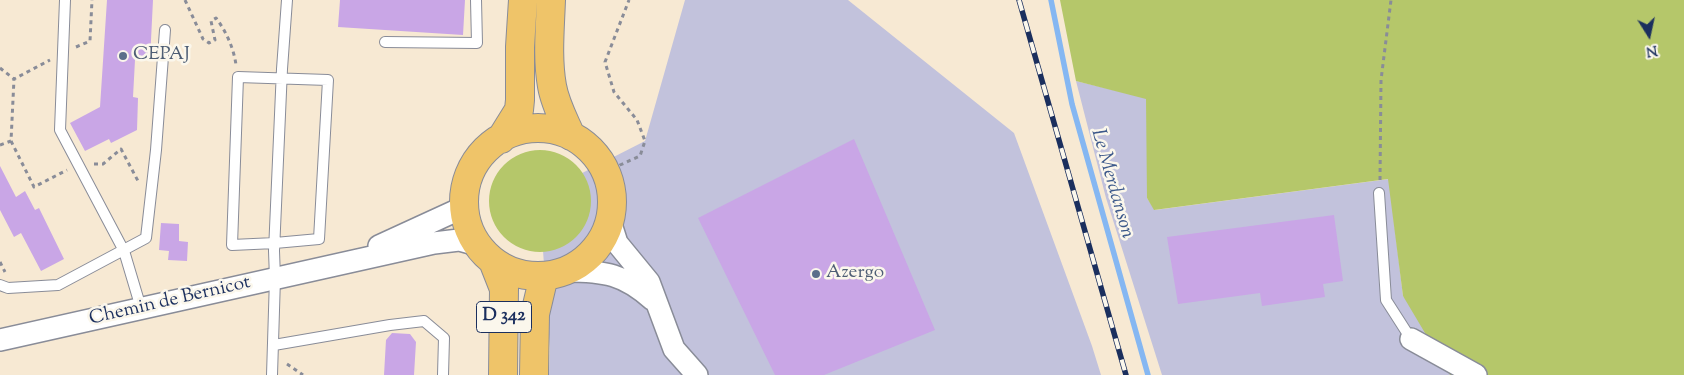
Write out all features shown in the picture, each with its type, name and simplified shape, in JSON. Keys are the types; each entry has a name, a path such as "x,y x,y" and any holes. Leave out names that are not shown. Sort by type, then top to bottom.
{"main road":[{"path":"501,139 516,132 538,128 558,131 579,140 596,155 607,175 612,197 610,220 601,242 586,259 555,273 526,276 509,270 485,253 468,226 464,206 466,182 477,160 501,139 516,116 520,100 520,47 523,0"},
{"path":"552,0 550,37 552,86 557,105 571,136"},
{"name":"D 342","path":"485,253 504,289 503,375"},
{"name":"D 342","path":"534,375 535,314 555,273"}],"street":[{"name":"Chemin de Bernicot","path":"340,264 464,206"},
{"path":"610,220 617,243 649,282 674,348 697,375"},
{"name":"Chemin de Bernicot","path":"0,340 434,243 459,240 485,253"},
{"path":"555,273 598,271 624,279 641,289 656,302"},
{"path":"1412,340 1476,375"}],"lane":[{"path":"65,0 60,130 124,251 141,308"},
{"path":"272,375 282,78 288,0"},
{"path":"385,42 477,43 476,0"},
{"path":"0,285 8,288 58,285 146,238 156,150 164,30"},
{"path":"238,77 328,80 319,239 232,245 238,77"},
{"path":"1380,193 1386,300 1412,340"},
{"path":"274,345 424,321 444,338 443,375"}],"path":[{"path":"14,79 90,41 91,0"},
{"path":"185,0 203,39 209,43 215,40 211,21 216,18 221,24 234,53 238,77"},
{"path":"607,175 620,164 640,156 645,141 637,120 614,92 605,62 629,0"},
{"path":"1380,193 1382,80 1391,0"},
{"path":"0,68 14,79"},
{"path":"0,145 11,140 14,79"}],"shaded area":[{"path":"685,0 848,0 1014,133 1101,375 549,375 550,348 539,195 645,141"},
{"path":"1076,81 1147,98 1147,198 1155,210 1389,179 1403,296 1502,375 1162,375 1106,198"}],"green space":[{"path":"1060,0 1684,0 1684,375 1450,375 1403,296 1388,179 1154,210 1147,198 1146,99 1076,81"},
{"path":"540,150 560,154 576,165 587,181 591,201 587,221 576,237 560,248 540,252 520,248 504,237 493,221 489,201 493,181 504,165 520,154"}],"building":[{"path":"107,0 153,0 150,60 135,60 133,97 138,98 137,130 111,143 109,139 85,151 70,123 100,107"},
{"path":"340,0 465,0 463,35 338,27"},
{"path":"854,139 935,330 824,375 775,375 698,218"},
{"path":"0,166 16,197 25,191 35,210 39,208 64,259 41,271 21,233 14,237 0,210"},
{"path":"1334,215 1343,281 1323,284 1325,297 1262,306 1260,293 1178,304 1167,237"},
{"path":"161,223 179,224 179,241 188,242 187,261 168,260 169,251 159,250"},
{"path":"392,333 410,334 416,342 414,375 384,375 386,340"}],"waterway":[{"name":"Le Merdanson","path":"1051,0 1072,104 1148,375"}],"railway":[{"path":"1019,0 1126,375"}],"place":[{"name":"CEPAJ","path":"123,56"},
{"name":"Azergo","path":"816,274"}]}
